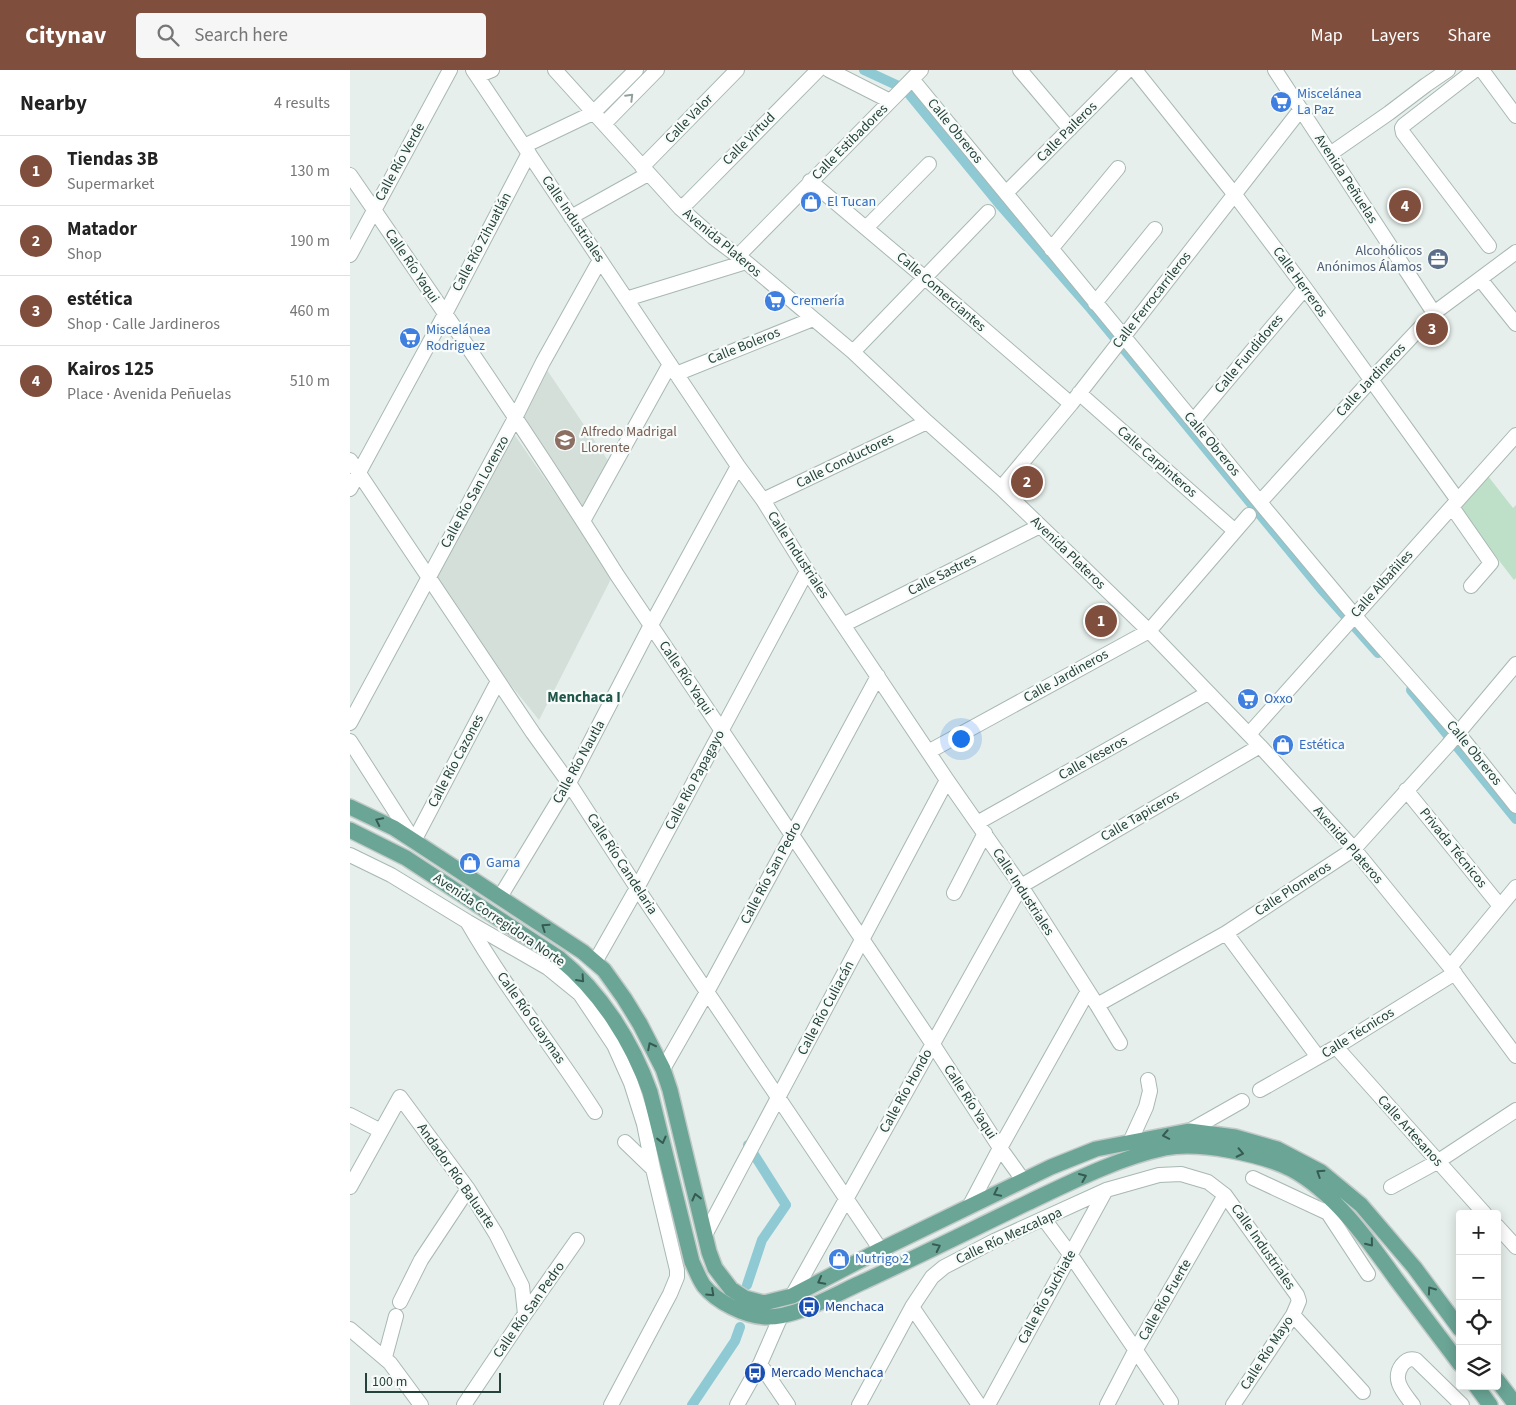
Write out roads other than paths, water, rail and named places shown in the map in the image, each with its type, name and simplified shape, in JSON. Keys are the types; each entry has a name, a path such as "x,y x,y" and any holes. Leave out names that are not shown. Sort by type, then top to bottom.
{"main road":[{"name":"Avenida Corregidora Norte","path":"350,807 394,828 595,962 604,970 640,1024 663,1069 715,1268 731,1289 745,1298 764,1303 792,1296 880,1250 1024,1180 1096,1149 1189,1131 1235,1137 1277,1149 1322,1172 1361,1205 1414,1267 1456,1324"},
{"name":"Avenida Corregidora Norte","path":"350,830 406,858 560,958 600,1000 618,1039 638,1061 642,1085 692,1262 705,1287 717,1298 737,1310 762,1317 781,1316 809,1307 1060,1187 1133,1156 1167,1147 1209,1147 1264,1158 1292,1170 1374,1248 1456,1359"},
{"path":"1501,1385 1516,1405"},
{"path":"1479,1390 1490,1405"}],"street":[{"name":"Calle Río Verde","path":"350,255 450,70"},
{"path":"475,73 492,70"},
{"name":"Avenida Plateros","path":"555,70 680,208 853,352 1001,488 1149,630 1260,746 1354,849 1453,970 1516,1056"},
{"path":"526,150 593,113 636,70"},
{"path":"604,124 657,70"},
{"name":"Calle Valor","path":"571,217 645,171 737,70"},
{"name":"Calle Virtud","path":"680,208 818,70"},
{"path":"829,70 851,81 906,84"},
{"path":"1020,70 1070,129"},
{"name":"Calle Paileros","path":"1006,193 1128,70"},
{"name":"Calle Herreros","path":"1135,70 1235,195 1305,288 1371,380 1454,503 1490,563 1470,586"},
{"name":"Avenida Peñuelas","path":"1275,70 1434,313"},
{"path":"1330,154 1448,70"},
{"path":"1476,70 1404,124 1402,128 1403,133 1489,246"},
{"path":"1482,70 1516,116"},
{"name":"Calle Industriales","path":"475,73 738,466 764,500 807,571 928,752 1021,886 1120,1043"},
{"path":"1430,82 1441,96"},
{"name":"Calle Estibadores","path":"741,259 810,181 906,84"},
{"name":"Calle Obreros","path":"906,84 1006,193 1095,303 1118,343 1192,420 1260,502 1351,620 1516,806"},
{"name":"Calle Ferrocarrileros","path":"1001,488 1075,399 1301,109"},
{"name":"Calle Río Zihuatlán","path":"350,489 445,314 526,150"},
{"path":"866,228 929,164"},
{"path":"1051,249 1118,168"},
{"name":"Calle Río Yaqui","path":"350,175 515,418 1000,1148 1024,1180"},
{"name":"Calle Comerciantes","path":"810,181 925,278 1075,399"},
{"path":"853,352 988,212"},
{"path":"1095,303 1155,229"},
{"name":"Calle Jardineros","path":"1260,502 1434,313 1516,252"},
{"path":"626,299 741,259"},
{"name":"Calle Río San Lorenzo","path":"350,723 515,418 543,362 600,260"},
{"path":"1480,279 1516,324"},
{"name":"Calle Fundidores","path":"1192,420 1305,288"},
{"name":"Calle Boleros","path":"673,369 813,319"},
{"path":"583,521 673,369"},
{"name":"Calle Carpinteros","path":"1075,399 1235,531"},
{"name":"Calle Conductores","path":"764,500 927,422"},
{"name":"Calle Albañiles","path":"1248,734 1516,435"},
{"name":"Calle Río Candelaria","path":"350,460 533,733 569,783 637,888 893,1268"},
{"name":"Calle Río Nautla","path":"500,898 569,783 651,625 738,466"},
{"name":"Calle Jardineros","path":"928,752 1149,630 1249,515"},
{"name":"Calle Sastres","path":"843,625 1040,526"},
{"name":"Calle Río Papagayo","path":"595,962 637,888 807,571"},
{"name":"Calle Plomeros","path":"1097,1006 1226,933 1354,849 1514,671"},
{"name":"Calle Río San Pedro","path":"663,1069 707,992 878,676"},
{"name":"Calle Río Cazones","path":"414,841 498,681"},
{"name":"Calle Yeseros","path":"981,828 1208,693"},
{"path":"350,741 414,841"},
{"name":"Calle Tapiceros","path":"1021,886 1260,746"},
{"name":"Calle Río Culiacán","path":"705,1235 947,780"},
{"name":"Privada Técnicos","path":"1406,790 1500,906"},
{"path":"954,893 981,828"},
{"path":"350,855 395,878 548,968 580,994 618,1039"},
{"name":"Calle Río Hondo","path":"792,1296 1021,886"},
{"name":"Calle Técnicos","path":"1260,1090 1336,1047 1453,970 1516,887"},
{"name":"Calle Río Guaymas","path":"468,922 483,949 595,1112"},
{"path":"1226,933 1318,1057"},
{"path":"969,1207 1088,991"},
{"name":"Calle Artesanos","path":"1336,1047 1482,1210"},
{"path":"1130,1142 1146,1107 1150,1091 1148,1080"},
{"path":"611,1405 670,1294 677,1277 677,1270 652,1169 644,1124 642,1085"},
{"name":"Andador Río Baluarte","path":"381,1131 400,1097 468,1189 496,1234 522,1286 525,1314"},
{"path":"1189,1131 1242,1100"},
{"path":"1391,1187 1438,1162 1516,1110"},
{"path":"350,1115 381,1131 350,1187"},
{"path":"625,1142 652,1169"},
{"name":"Calle Río Mezcalapa","path":"859,1405 912,1307 932,1278 944,1267 994,1241 1106,1190 1159,1175 1181,1174 1208,1182 1225,1195"},
{"path":"1254,1178 1331,1206 1368,1274"},
{"path":"400,1302 421,1260 468,1189"},
{"name":"Calle Río Suchiate","path":"988,1405 1106,1190"},
{"name":"Calle Industriales","path":"1225,1195 1299,1301"},
{"name":"Calle Río Fuerte","path":"1107,1405 1225,1195"},
{"path":"1044,1219 1171,1402"},
{"path":"986,1223 994,1241"},
{"path":"1501,1230 1516,1247"},
{"name":"Calle Río San Pedro","path":"464,1405 577,1240"},
{"name":"Calle Río Mayo","path":"1234,1405 1299,1301"},
{"path":"912,1307 979,1405"},
{"path":"1292,1315 1363,1392"},
{"path":"385,1357 396,1316"},
{"path":"737,1405 760,1364 781,1316"},
{"path":"350,1329 385,1357 421,1405"},
{"path":"1413,1405 1397,1378 1404,1362 1411,1359 1416,1360 1462,1405"},
{"path":"760,1364 788,1405"}],"waterway":[{"path":"864,70 905,89 1001,206 1091,309 1323,591 1378,653"},
{"path":"1411,690 1516,819"},
{"path":"747,1285 762,1240 786,1205 748,1145"},
{"path":"692,1405 735,1341 740,1327"}],"place":[{"name":"Miscelánea La Paz","path":"1281,102"},
{"name":"El Tucan","path":"811,202"},
{"name":"Kairos 125","path":"1405,206"},
{"name":"Alcohólicos Anónimos Álamos","path":"1438,259"},
{"name":"Cremería","path":"775,301"},
{"name":"estética","path":"1432,329"},
{"name":"Miscelánea Rodriguez","path":"410,338"},
{"name":"Alfredo Madrigal Llorente","path":"565,440"},
{"name":"Matador","path":"1027,482"},
{"name":"Tiendas 3B","path":"1101,621"},
{"name":"Oxxo","path":"1248,699"},
{"name":"Estética","path":"1283,745"},
{"name":"Gama","path":"470,863"},
{"name":"Nutrigo 2","path":"839,1259"},
{"name":"Menchaca","path":"809,1307"},
{"name":"Mercado Menchaca","path":"755,1373"}],"district":[{"name":"Menchaca I","path":"584,697"}]}
